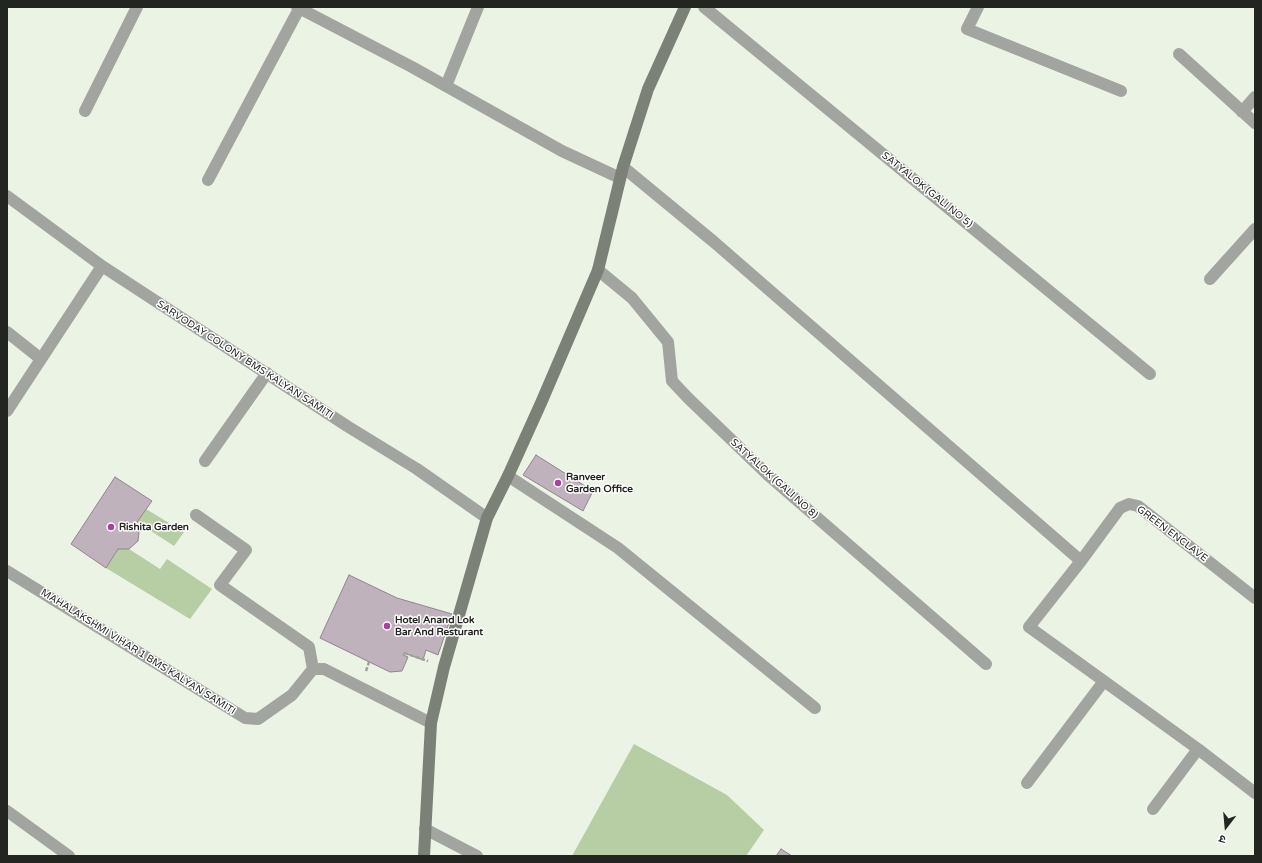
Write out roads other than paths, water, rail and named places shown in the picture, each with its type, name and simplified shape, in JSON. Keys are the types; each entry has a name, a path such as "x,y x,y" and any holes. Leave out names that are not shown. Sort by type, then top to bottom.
{"street":[{"path":"85,110 137,7"},
{"path":"208,180 299,7 446,86 562,151 622,172 714,242 1081,562"},
{"path":"446,86 478,7"},
{"path":"424,856 431,723 444,667 487,518 508,476 598,270 622,172 648,89 685,7"},
{"name":"SATYALOK (GALI NO 5)","path":"704,7 1150,374"},
{"path":"978,7 967,29 1121,91"},
{"path":"1179,54 1255,123"},
{"path":"1242,112 1255,98"},
{"name":"SARVODAY COLONY BMS KALYAN SAMITI","path":"7,196 102,266 346,426 417,469 487,518"},
{"path":"1210,279 1255,229"},
{"path":"7,411 102,266"},
{"name":"SATYALOK (GALI NO 8)","path":"598,270 632,298 668,342 672,381 688,398 768,475 986,664"},
{"path":"7,332 41,359"},
{"path":"205,461 267,373"},
{"path":"508,476 618,548 815,708"},
{"name":"GREEN ENCLAVE","path":"1104,681 1030,627 1081,562 1120,508 1129,504 1138,506 1255,598"},
{"path":"196,515 246,550 220,585 309,647 313,669 324,669 431,723"},
{"name":"MAHALAKSHMI VIHAR 1 BMS KALYAN SAMITI","path":"7,571 245,718 258,719 275,708 292,695 313,669"},
{"path":"1027,783 1104,681 1198,749 1255,793"},
{"path":"1153,809 1198,749"},
{"path":"7,810 69,856"},
{"path":"425,828 477,856"}],"place":[{"name":"Ranveer Garden Office","path":"558,483"},
{"name":"Rishita Garden","path":"111,527"},
{"name":"Hotel Anand Lok Bar And Resturant","path":"387,626"}]}
